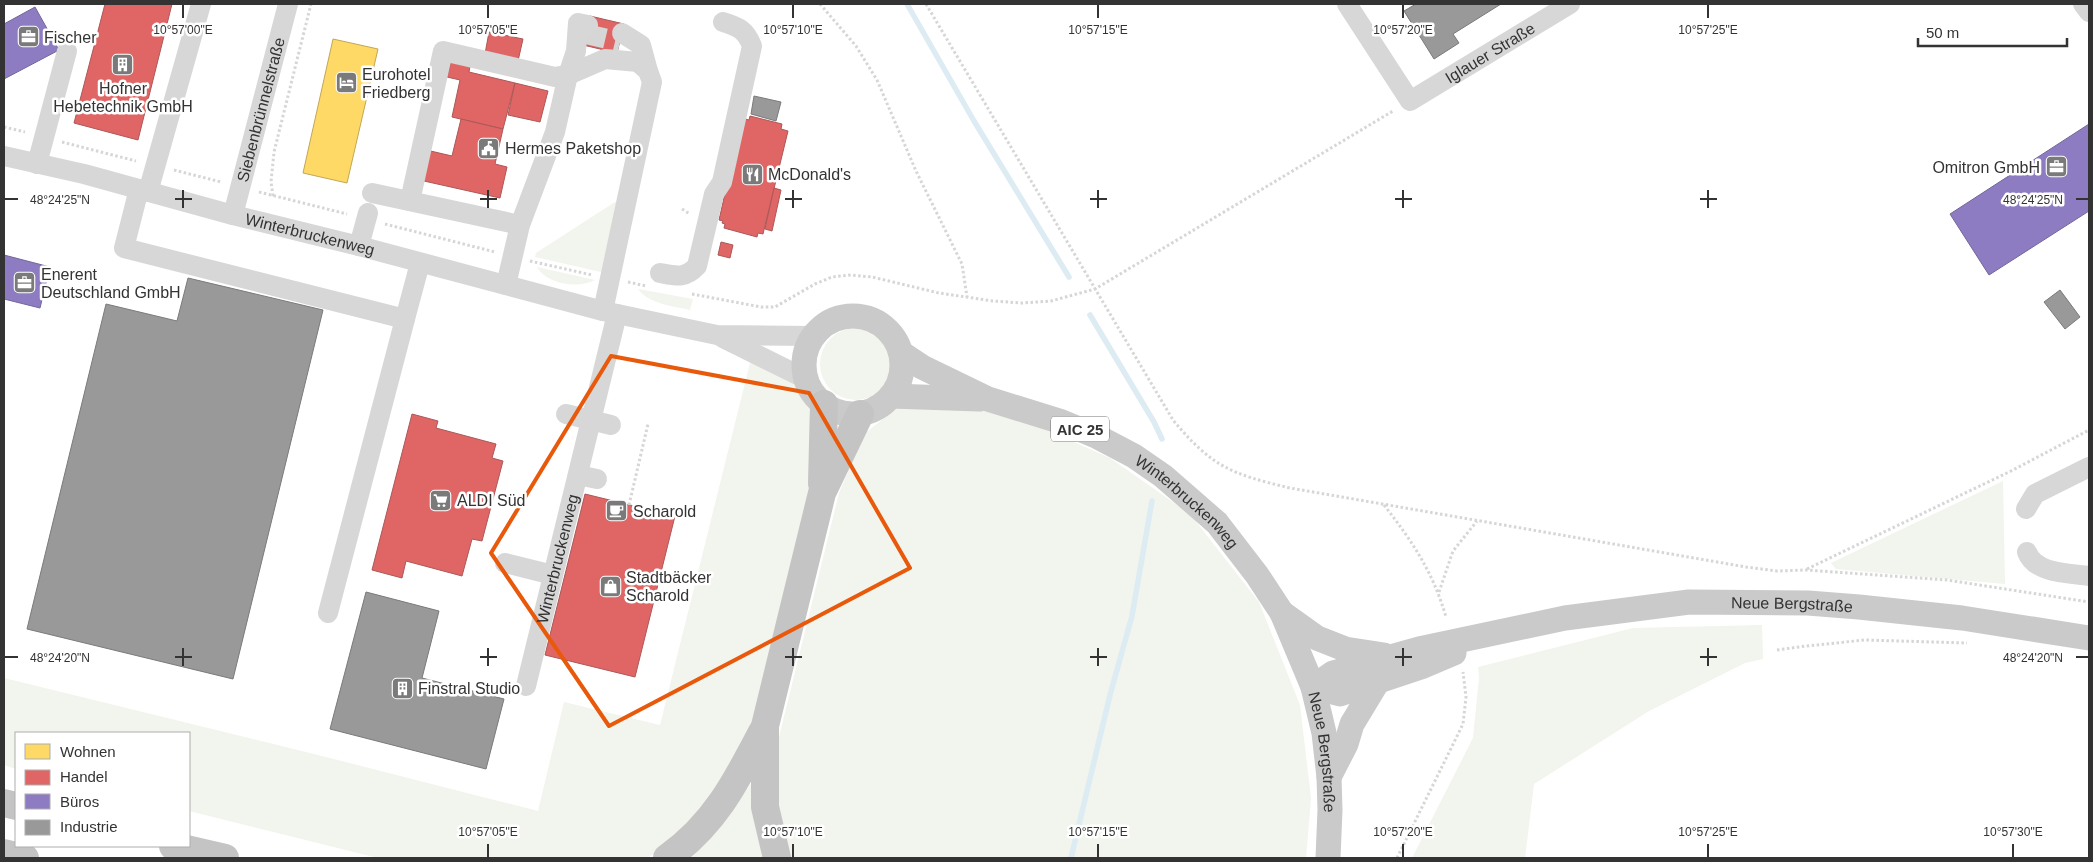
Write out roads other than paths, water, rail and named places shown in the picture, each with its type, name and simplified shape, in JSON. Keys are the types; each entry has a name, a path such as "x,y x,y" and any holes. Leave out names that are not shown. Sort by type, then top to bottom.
{"highway":[{"path":"822,494 824,404"},
{"path":"777,858 765,808 765,726 822,494 860,414"},
{"path":"667,858 700,831 712,817 736,781 765,726"},
{"path":"177,847 225,858"},
{"path":"4,853 25,858"}],"main road":[{"path":"855,316 870,319 884,327 894,339 900,353 902,368 899,383 891,396 872,410 860,414 835,411 824,404 813,393 806,379 805,357 814,336 825,325 839,318 855,316"},
{"name":"Winterbruckenweg","path":"900,353 922,367 988,399 1062,422 1096,436 1134,456 1163,476 1216,523 1256,575 1282,612 1313,687"},
{"name":"Winterbruckenweg","path":"891,396 988,399"},
{"name":"Neue Bergstraße","path":"1328,858 1329,778 1324,733 1313,687 1333,673 1389,656 1566,618 1689,602 1808,603 1859,607 1962,618 2089,638"},
{"name":"AIC 25","path":"1282,612 1317,638 1345,648 1389,656"},
{"name":"Neue Bergstraße","path":"1378,681 1421,667 1495,634"},
{"name":"AIC 25","path":"1313,687 1340,694 1378,681"},
{"name":"AIC 25","path":"1329,778 1346,744 1352,724 1378,681"}],"street":[{"path":"201,4 154,165 143,191 124,248 405,319"},
{"name":"Siebenbrünnelstraße","path":"233,216 288,4"},
{"name":"Iglauer Straße","path":"1347,4 1410,101 1570,4"},
{"path":"2083,4 2089,12"},
{"path":"653,279 681,277 690,274 697,266 714,194 722,182 752,46 748,36 741,28 723,22"},
{"path":"506,285 520,225 555,132 568,75 584,31"},
{"path":"610,312 610,279 652,82 641,45 621,37"},
{"path":"37,164 67,51"},
{"path":"410,201 443,51 555,77 568,75 605,59 638,62 648,71"},
{"name":"Winterbruckenweg","path":"4,156 84,174 233,216 359,246 610,312 717,335 814,336"},
{"path":"372,193 520,225"},
{"path":"359,246 367,216"},
{"path":"328,613 420,263"},
{"name":"Winterbruckenweg","path":"526,686 553,575 588,477 591,420 610,312"},
{"name":"Winterbruckenweg","path":"717,335 806,379"},
{"path":"566,414 611,424"},
{"path":"2026,509 2035,494 2089,467"},
{"path":"2027,552 2030,561 2038,566 2089,576"},
{"path":"506,563 553,575"}],"waterway":[{"path":"907,4 974,121 1069,277"},
{"path":"1090,315 1154,422 1162,439"},
{"path":"1071,858 1110,695 1132,616 1152,501"}],"tunnel":[{"path":"586,34 620,42"}],"place":[{"name":"Fischer","path":"28,37"},
{"name":"Hofner Hebetechnik GmbH","path":"123,64"},
{"name":"Eurohotel Friedberg","path":"346,83"},
{"name":"Hermes Paketshop","path":"489,148"},
{"name":"Omitron GmbH","path":"2056,167"},
{"name":"McDonald's","path":"752,174"},
{"name":"Enerent Deutschland GmbH","path":"25,283"},
{"name":"ALDI Süd","path":"441,500"},
{"name":"Scharold","path":"617,511"},
{"name":"Stadtbäcker Scharold","path":"610,586"},
{"name":"Finstral Studio","path":"402,688"}]}
